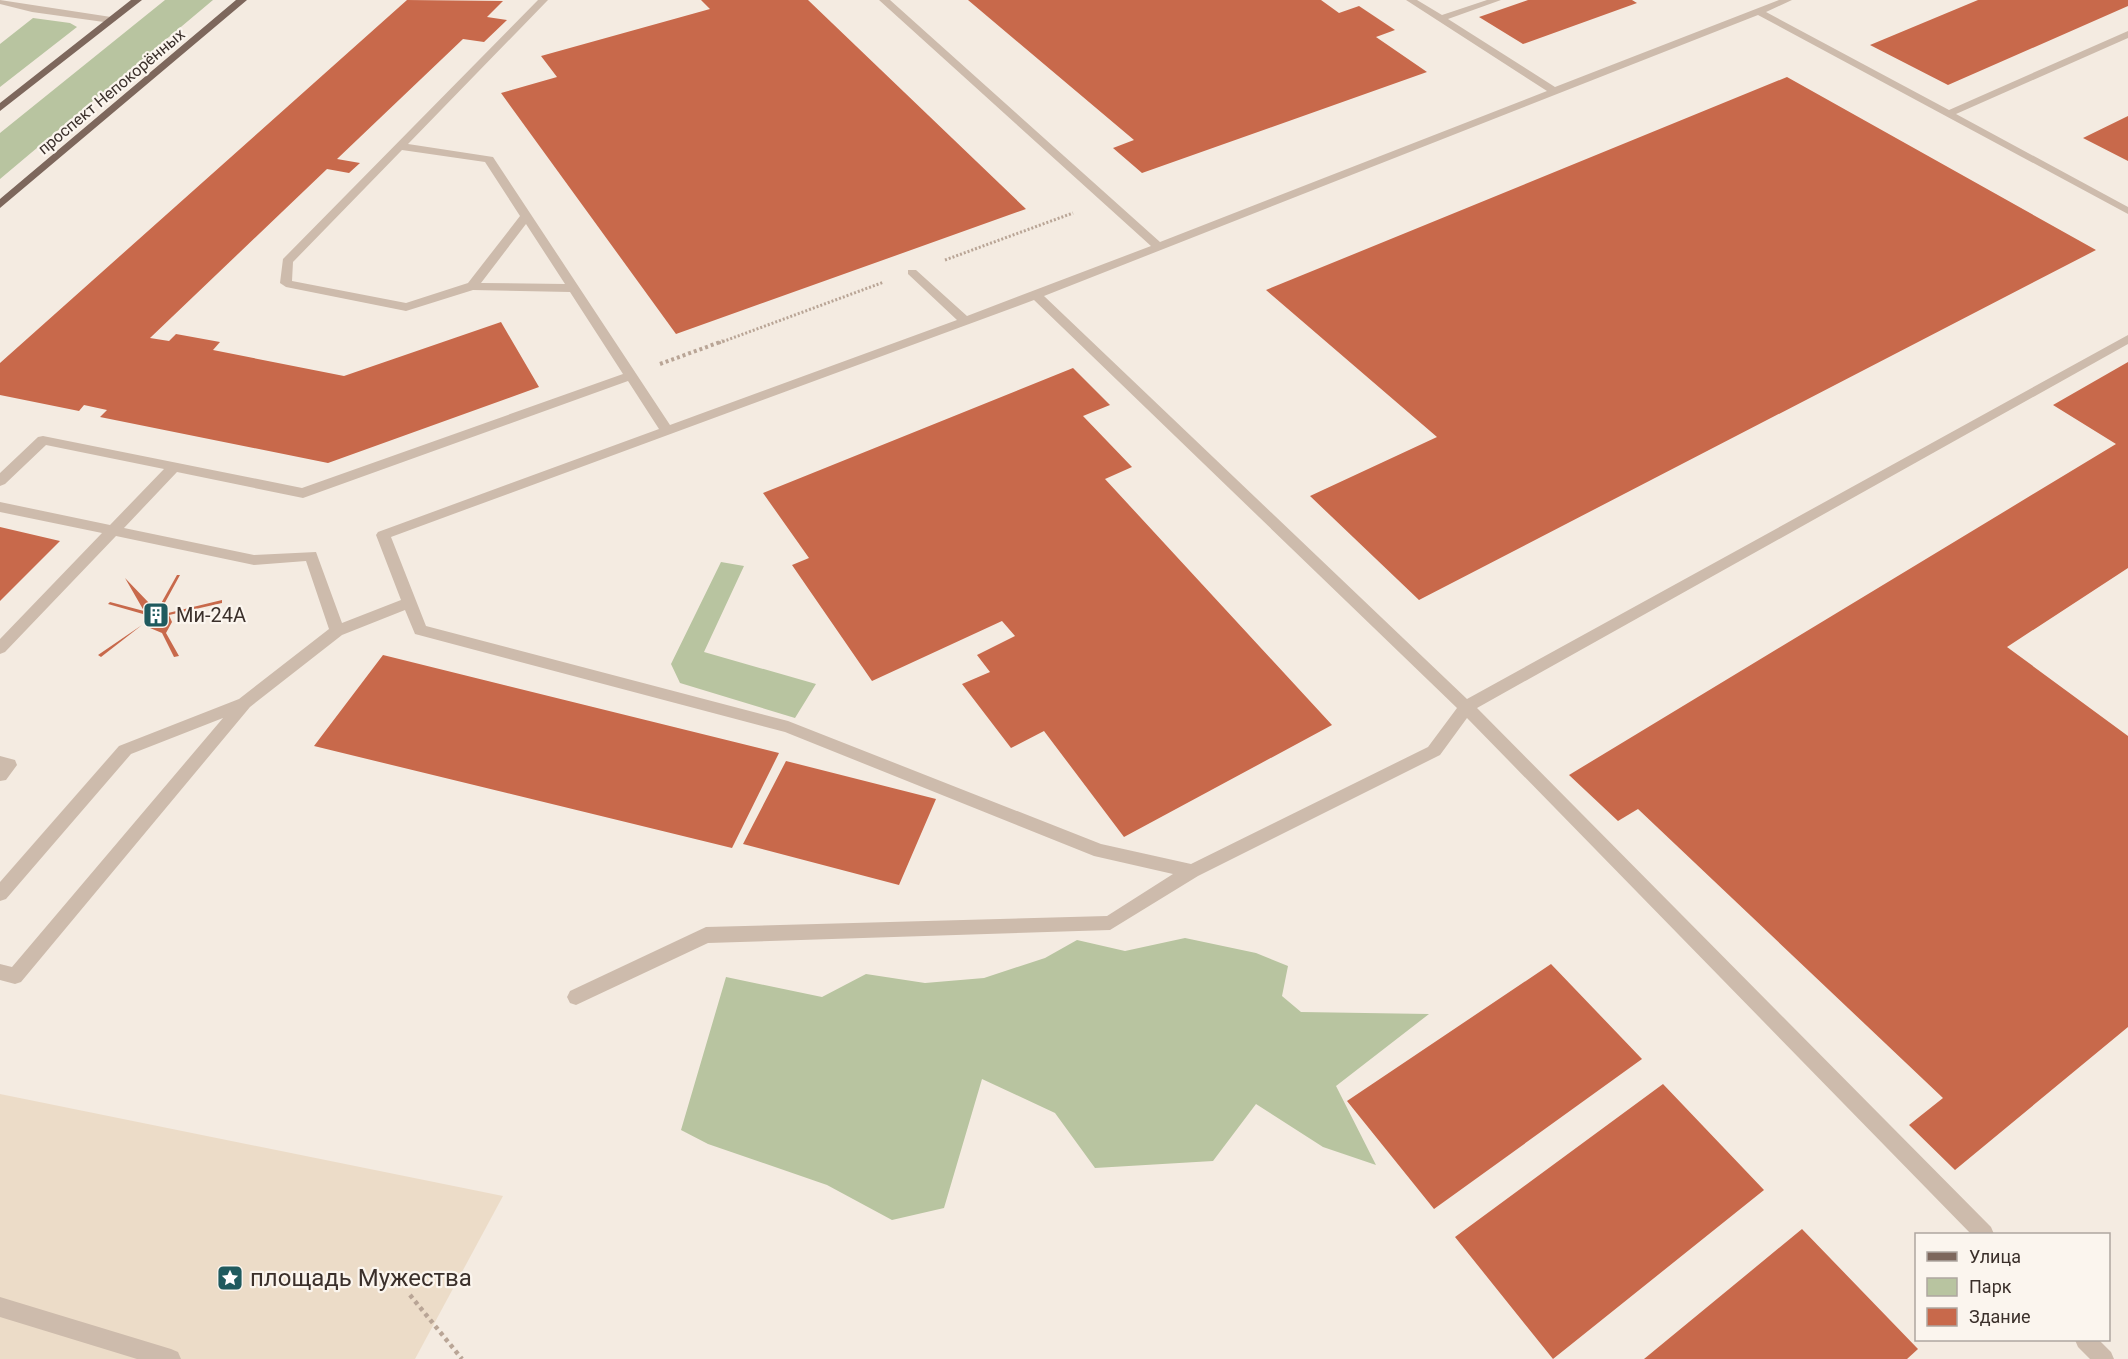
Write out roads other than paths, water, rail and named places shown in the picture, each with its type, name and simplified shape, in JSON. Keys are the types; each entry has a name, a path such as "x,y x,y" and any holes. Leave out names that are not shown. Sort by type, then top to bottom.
{"main road":[{"path":"0,108 137,0"},
{"name":"проспект Непокорённых","path":"0,205 242,0"}],"lane":[{"path":"543,0 287,261 286,283 406,307 472,286 572,288"},
{"path":"884,0 1156,245"},
{"path":"1411,0 1554,91"},
{"path":"1440,19 1496,0"},
{"path":"1192,872 1100,851 788,727 420,630 383,535 1036,295 1156,245 1787,0"},
{"path":"0,1 33,9 111,20"},
{"path":"1758,11 2128,211"},
{"path":"1948,114 2128,34"},
{"path":"400,146 489,159 628,376 668,432"},
{"path":"472,286 526,216"},
{"path":"912,272 965,321"},
{"path":"1036,295 1466,707 1983,1233"},
{"path":"576,997 706,935 1110,923 1192,872 1434,751 1466,707 2128,339"},
{"path":"0,481 44,440 303,494 628,376"},
{"path":"0,648 174,467"},
{"path":"0,507 255,560 311,556 337,631"},
{"path":"0,972 15,976 245,703 337,631 408,603"},
{"path":"0,894 125,750 245,703"},
{"path":"0,762 9,765 0,775"},
{"path":"0,1307 171,1359"},
{"path":"2086,1341 2104,1359"}],"place":[{"name":"Ми-24А","path":"156,615"},
{"name":"площадь Мужества","path":"230,1278"}]}
